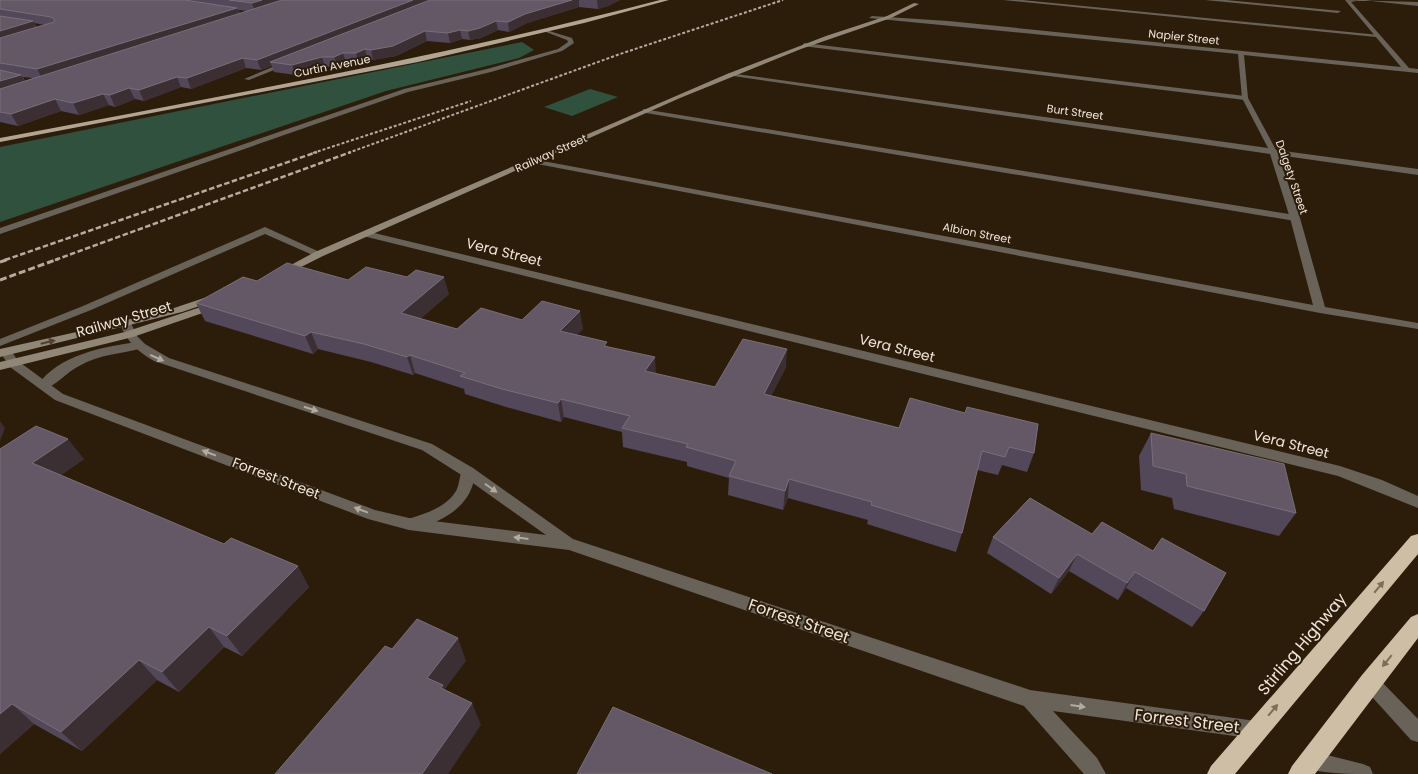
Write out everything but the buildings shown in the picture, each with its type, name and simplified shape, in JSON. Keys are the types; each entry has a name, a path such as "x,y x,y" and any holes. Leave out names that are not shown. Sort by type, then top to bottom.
{"highway":[{"name":"Stirling Highway","path":"1218,774 1418,540"},
{"path":"1306,767 1370,682 1418,623"}],"main road":[{"name":"Curtin Avenue","path":"0,140 383,66 548,31 666,0"}],"street":[{"name":"Railway Street","path":"269,279 319,254 729,75 804,45 853,29 870,26 925,0"},
{"path":"1006,0 1376,35"},
{"path":"1208,0 1338,11"},
{"path":"1358,0 1347,1 1406,70"},
{"path":"1364,0 1418,4"},
{"name":"Railway Street","path":"853,29 862,22 879,15 916,4"},
{"name":"Napier Street","path":"879,15 1417,72"},
{"name":"Napier Street","path":"872,18 948,23"},
{"path":"0,231 406,90 488,71 560,50 571,44 570,39 548,31"},
{"path":"804,45 1245,98"},
{"name":"Dalgety Street","path":"1240,53 1245,98 1274,151 1295,218 1320,310"},
{"path":"247,79 293,61"},
{"name":"Burt Street","path":"729,75 1418,172"},
{"path":"646,111 1295,218"},
{"name":"Albion Street","path":"532,161 1320,310 1418,326"},
{"path":"4,356 49,322 87,308 265,230 319,254"},
{"name":"Vera Street","path":"366,234 1340,471 1377,484 1418,502"},
{"name":"Railway Street","path":"4,356 176,320 226,296"},
{"name":"Forrest Street","path":"128,329 139,346 150,355 165,361 426,447 468,472 569,544"},
{"path":"43,386 61,370 85,357 122,347 139,346"},
{"name":"Forrest Street","path":"4,356 59,396 373,514 409,524 569,544 1030,699 1256,730"},
{"path":"409,524 428,520 446,511 459,499 467,486 468,472"},
{"path":"1370,682 1418,733"},
{"name":"Forrest Street","path":"1030,699 1096,774"},
{"path":"1306,767 1363,774"}],"green space":[{"path":"522,42 534,50 519,58 386,91 0,222 0,147"},
{"path":"590,89 618,97 572,116 544,107"}],"railway":[{"path":"348,153 620,54 783,0"},
{"path":"313,153 471,101"},
{"path":"5,260 317,152"},
{"path":"55,260 351,152"},
{"path":"0,262 9,259"},
{"path":"0,280 58,259"}]}
